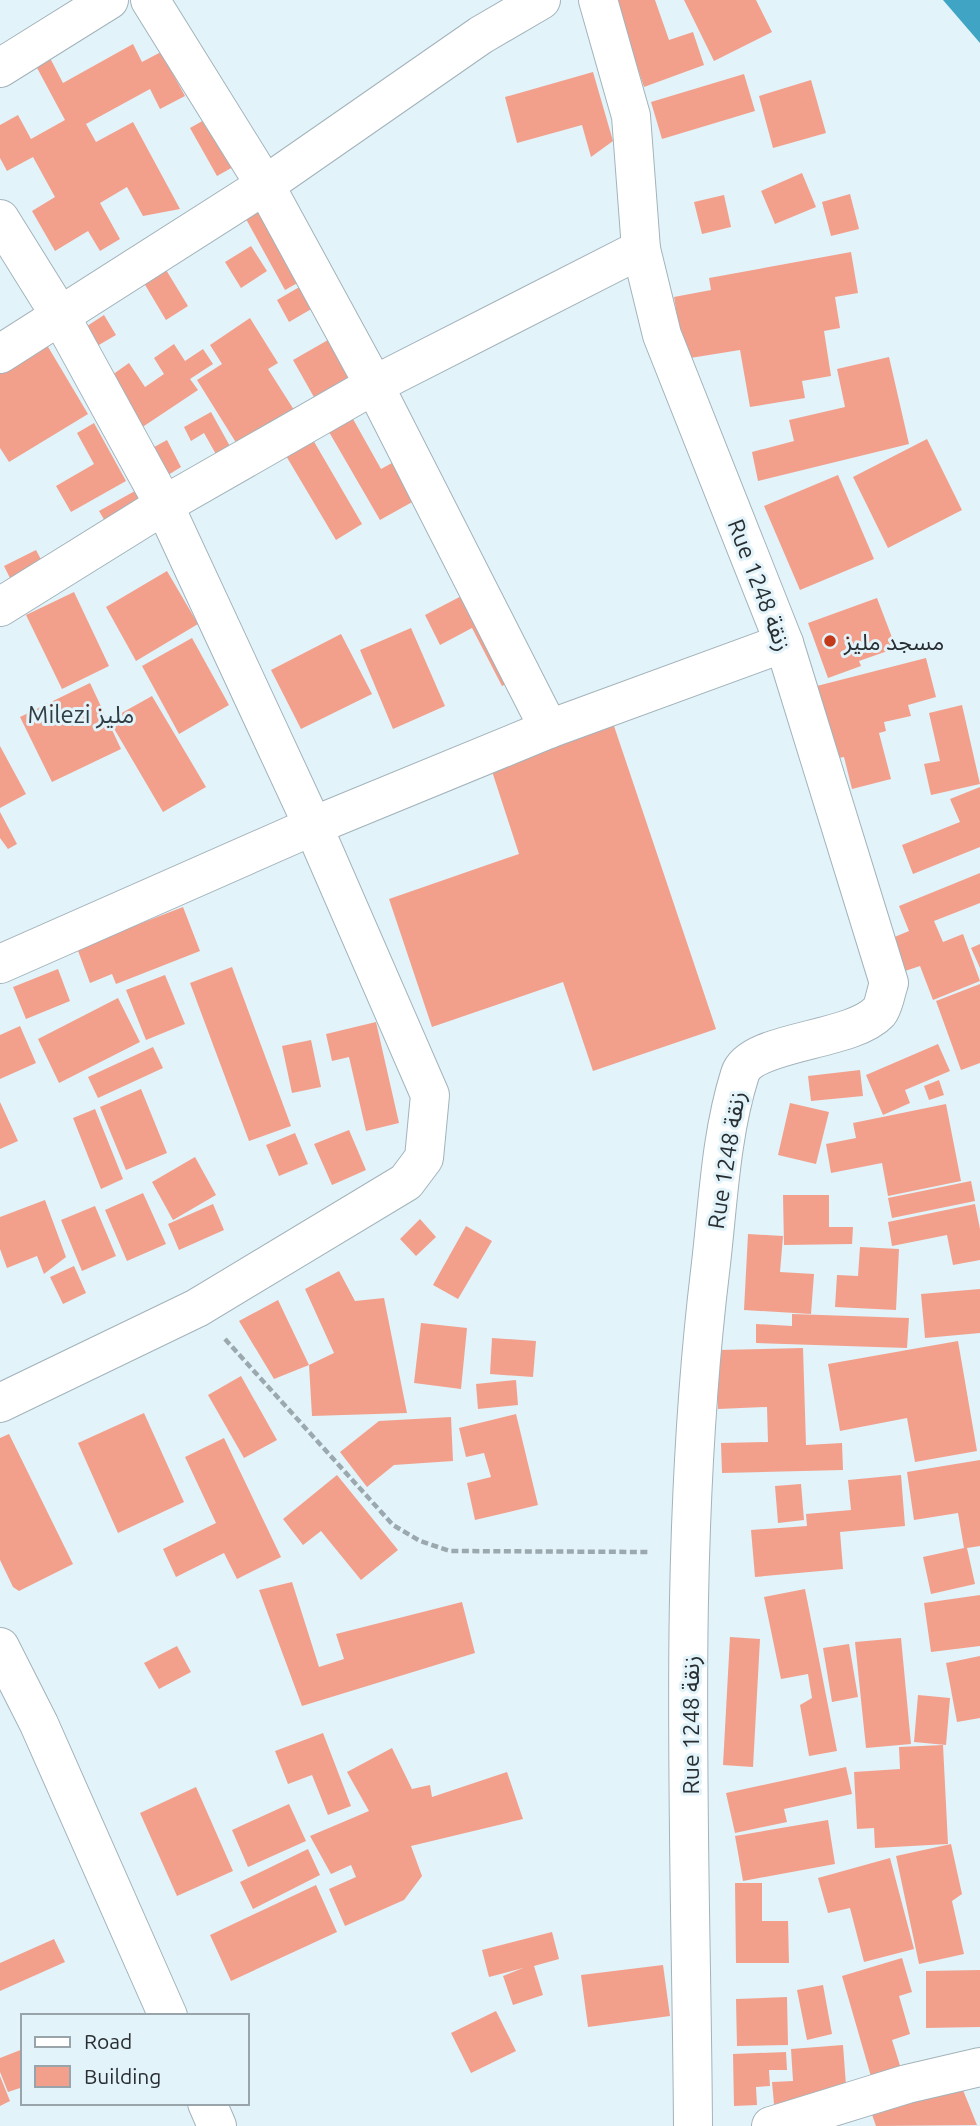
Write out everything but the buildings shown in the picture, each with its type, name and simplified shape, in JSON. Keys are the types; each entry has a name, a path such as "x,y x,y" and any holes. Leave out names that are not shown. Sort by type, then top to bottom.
{"street":[{"path":"0,68 109,0"},
{"path":"150,0 265,185 374,385 549,729"},
{"path":"0,354 265,185 481,35 541,0"},
{"name":"Rue 1248 زنقة","path":"598,0 631,116 642,249 662,335 784,643 889,983 880,1011 855,1028 763,1053 741,1070 728,1127 699,1362 689,1552 693,2126"},
{"path":"0,219 61,317 164,505 313,826 430,1095 424,1158 406,1182 197,1308 0,1403"},
{"path":"0,607 164,505 374,385 642,249"},
{"path":"0,964 313,826 549,729 784,643"},
{"path":"0,1647 39,1724 167,2014"},
{"path":"771,2126 907,2084 980,2067"},
{"path":"208,2105 217,2126"}],"path":[{"path":"197,1308 393,1525 420,1541 450,1551 689,1552"}],"water":[{"path":"943,0 980,0 980,43"}],"place":[{"name":"مسجد مليز","path":"830,641"}],"district":[{"name":"Milezi مليز","path":"81,714"}]}
